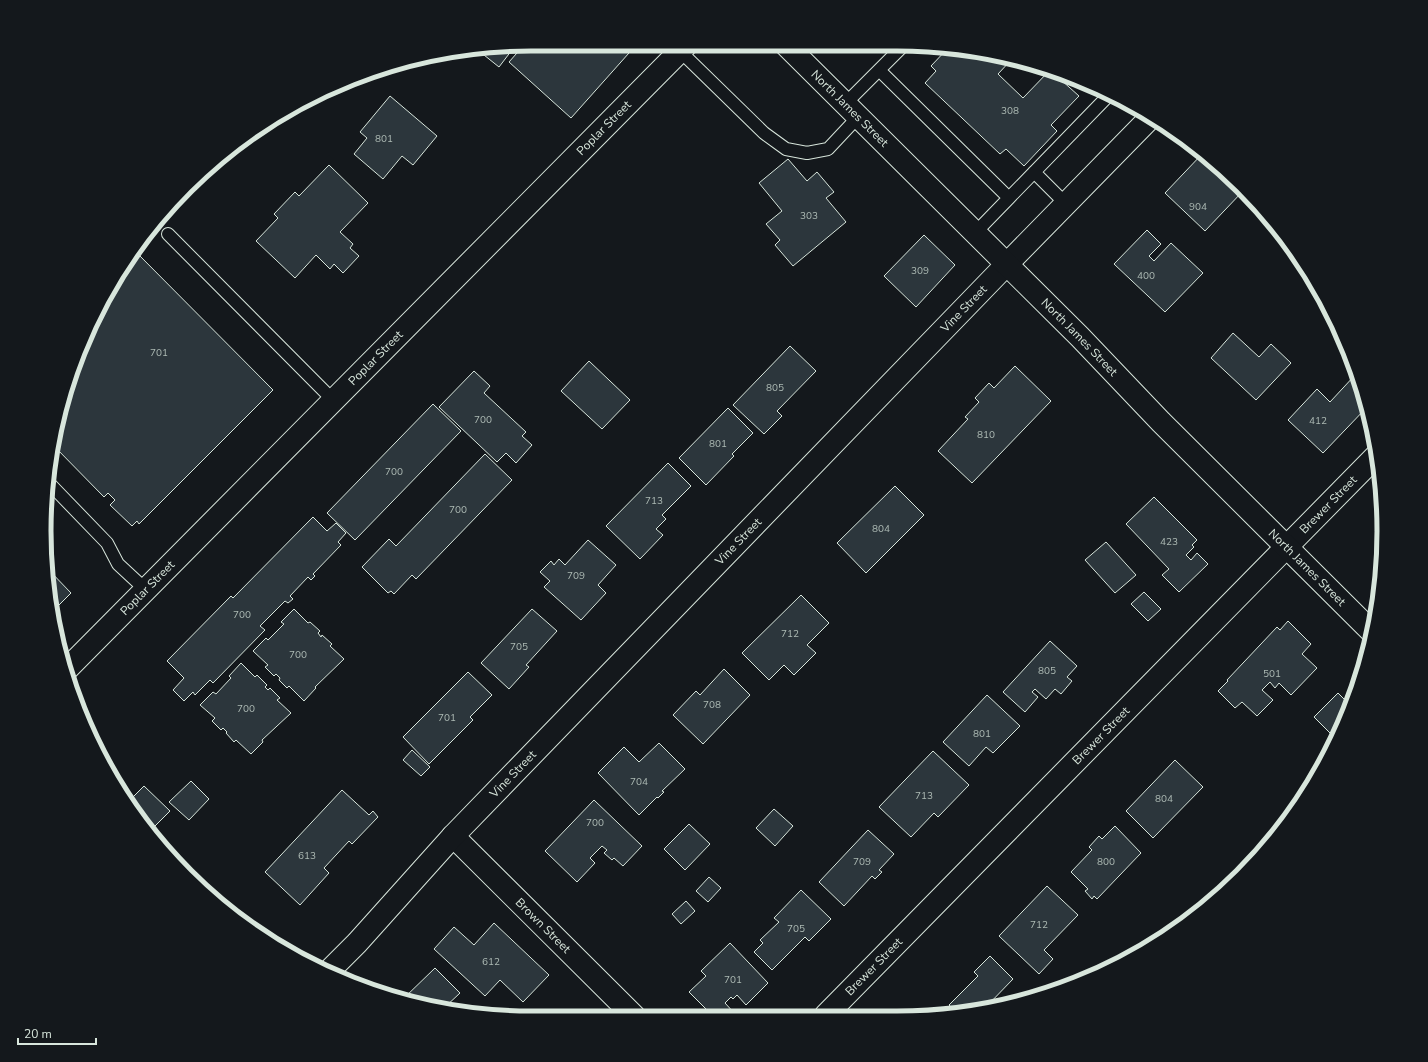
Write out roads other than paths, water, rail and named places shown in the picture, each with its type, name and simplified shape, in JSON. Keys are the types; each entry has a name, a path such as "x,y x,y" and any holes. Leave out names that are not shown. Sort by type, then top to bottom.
{"street":[{"name":"Poplar Street","path":"70,666 681,51"},
{"name":"North James Street","path":"792,51 1099,356 1161,422 1367,627"},
{"name":"Vine Street","path":"333,967 357,943 453,836 1147,121"},
{"name":"Brewer Street","path":"830,1011 1372,460"},
{"name":"Brown Street","path":"453,836 629,1011"}],"lane":[{"path":"687,51 764,133 786,148 807,153 828,149 879,70 898,51"},
{"path":"879,70 1009,198"},
{"path":"975,233 1106,99"},
{"path":"1034,172 1066,204"},
{"path":"168,234 334,401"},
{"path":"53,487 107,543 118,564 146,590"}]}
